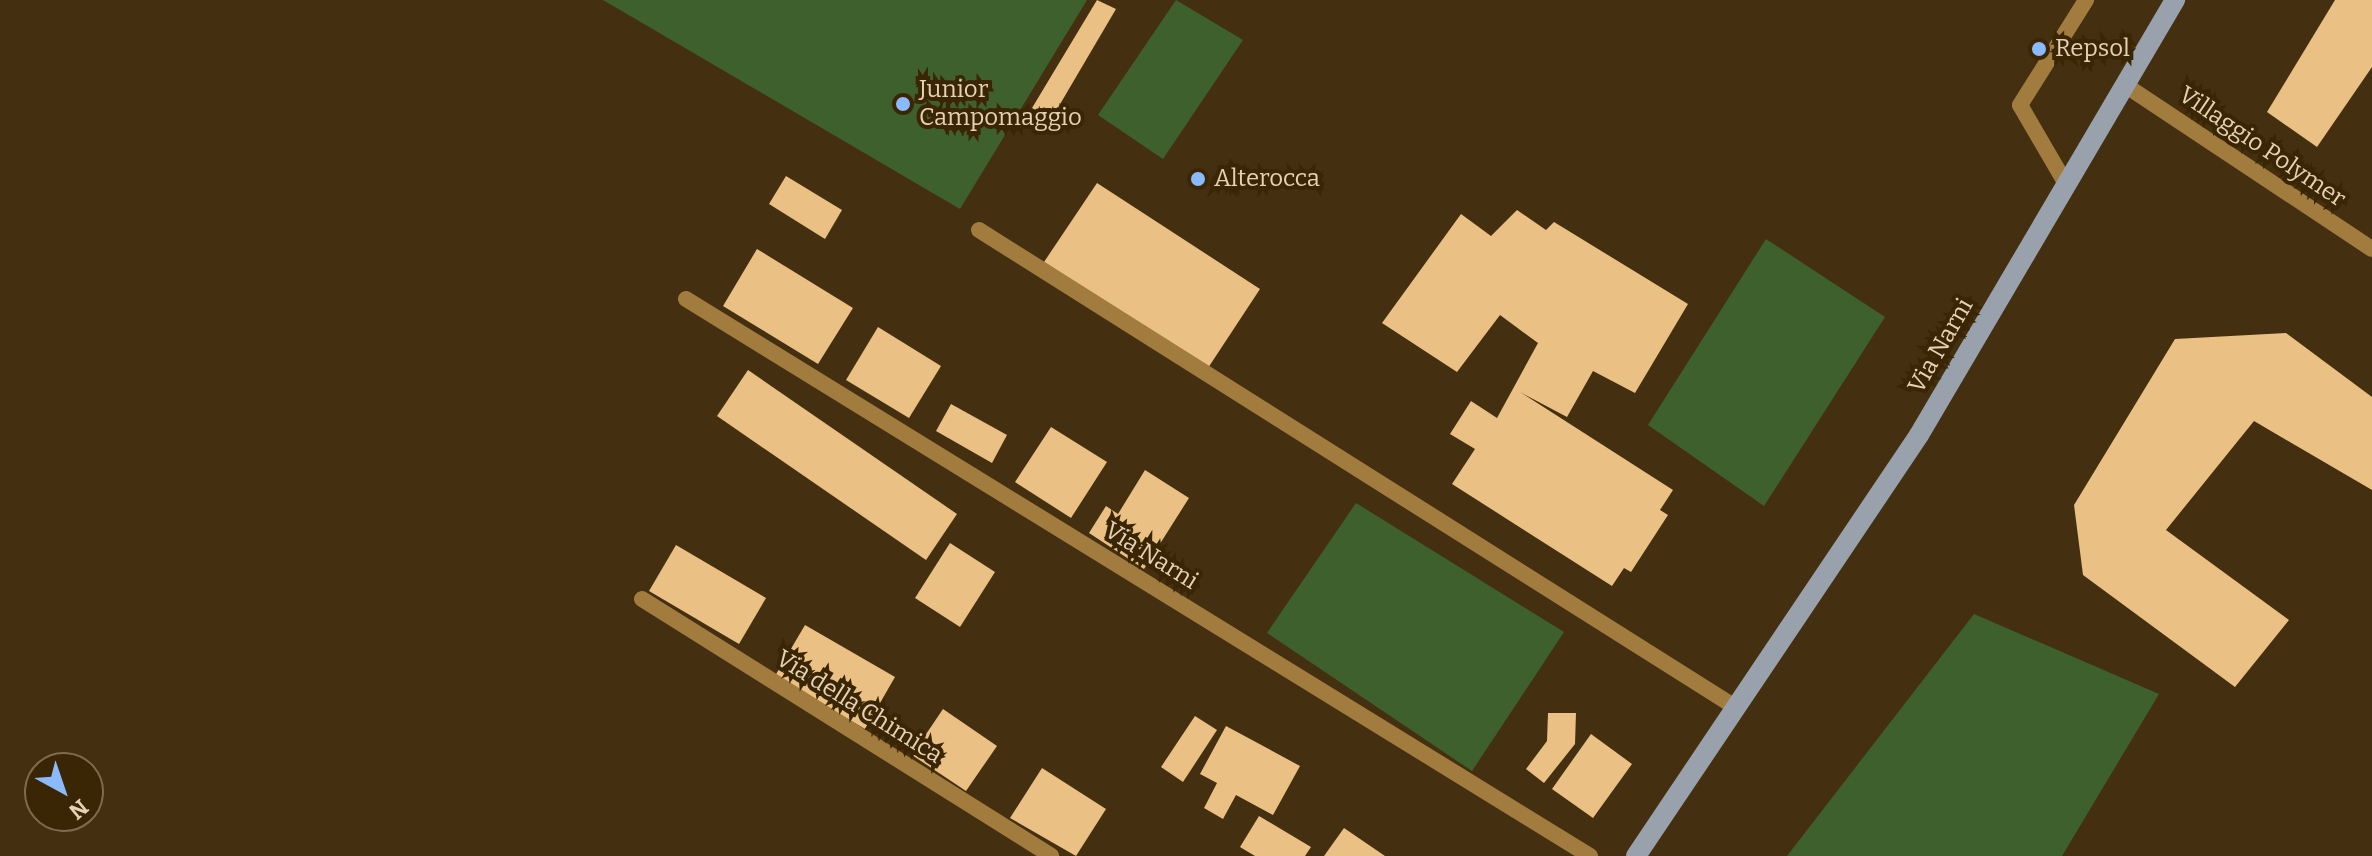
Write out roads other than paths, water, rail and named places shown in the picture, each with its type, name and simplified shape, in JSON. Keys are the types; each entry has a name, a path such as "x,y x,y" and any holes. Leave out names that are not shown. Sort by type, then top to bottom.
{"main road":[{"name":"Via Narni","path":"1636,856 1919,435 2175,0"}],"street":[{"path":"2066,184 2020,105 2086,0"},
{"name":"Villaggio Polymer","path":"2125,85 2372,249"},
{"path":"979,230 1735,707"},
{"name":"Via Narni","path":"686,299 1590,856"},
{"name":"Via della Chimica","path":"642,599 1051,856"}],"place":[{"name":"Repsol","path":"2039,49"},
{"name":"Junior Campomaggio","path":"903,104"},
{"name":"Alterocca","path":"1198,179"}]}
